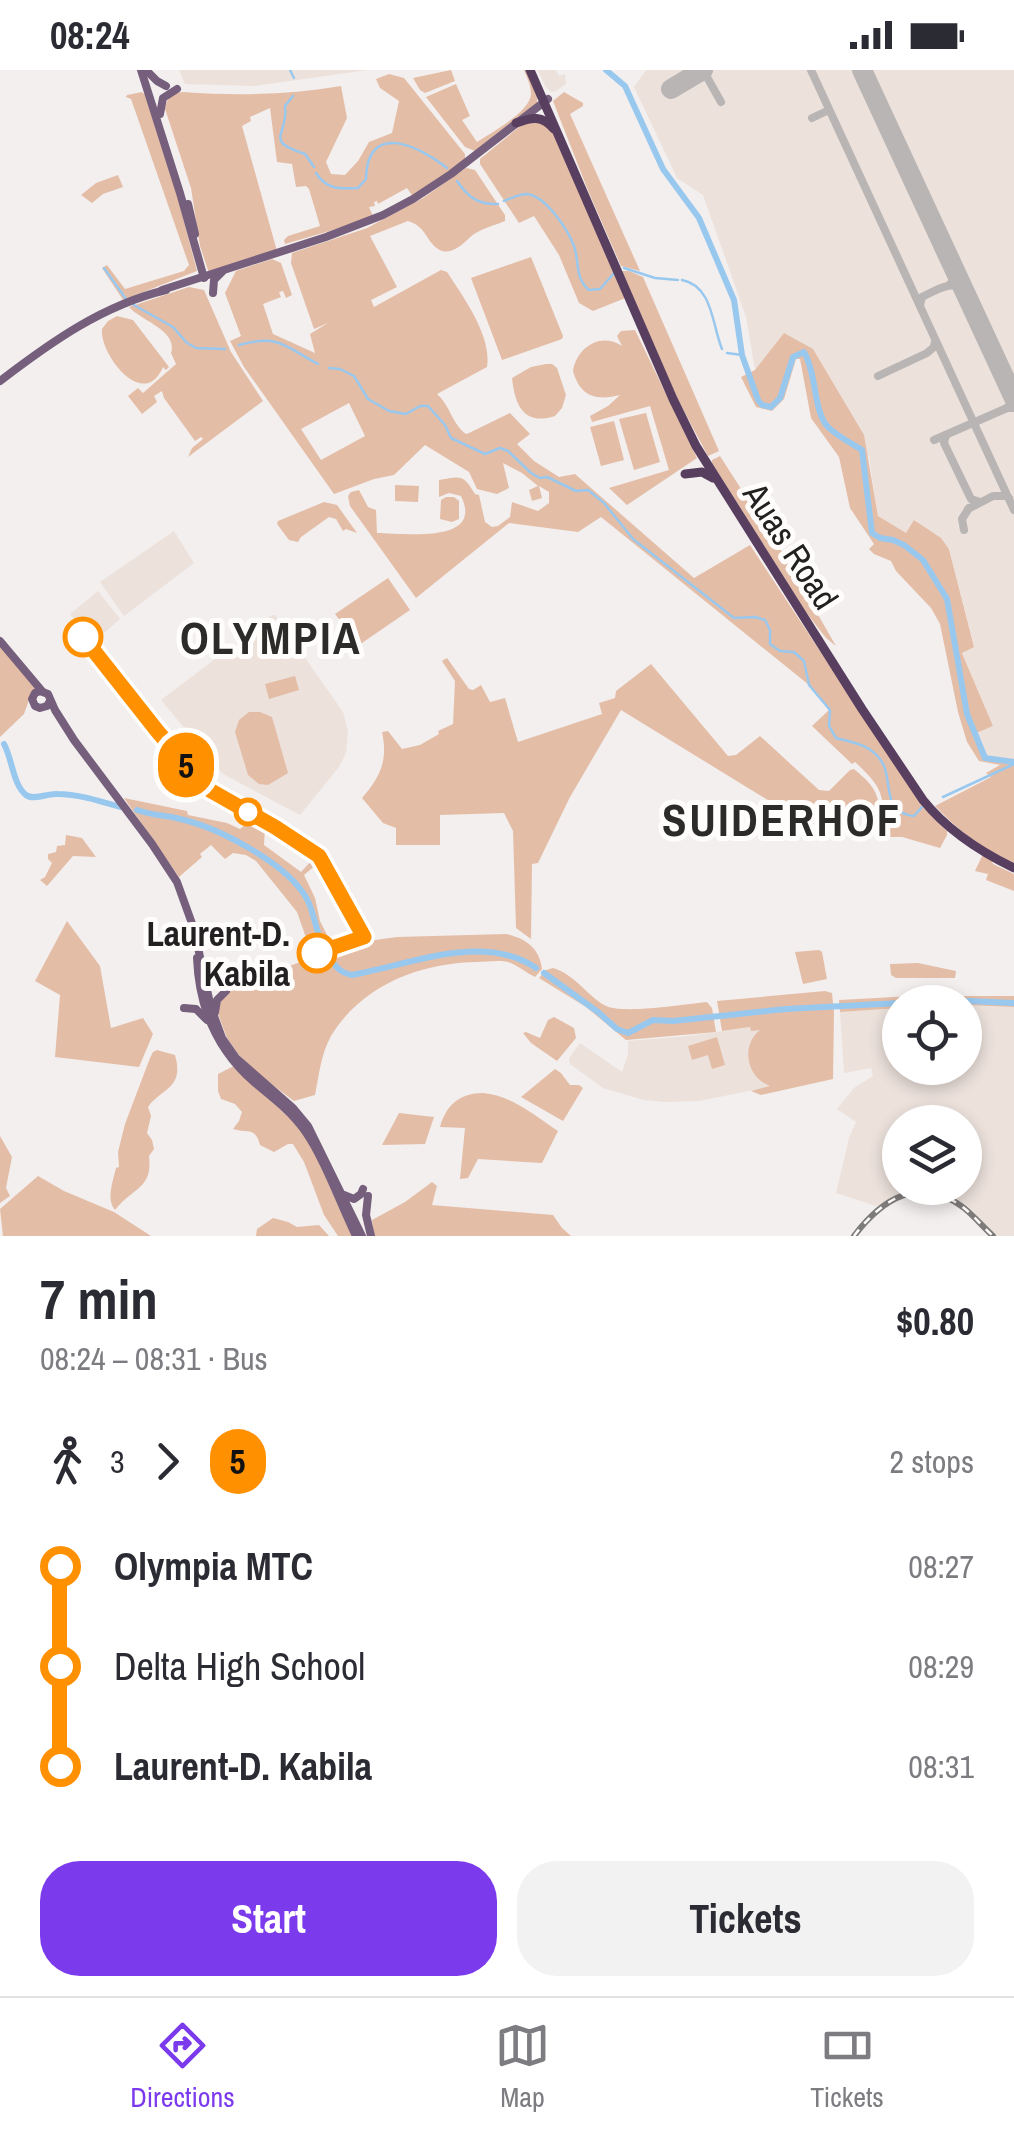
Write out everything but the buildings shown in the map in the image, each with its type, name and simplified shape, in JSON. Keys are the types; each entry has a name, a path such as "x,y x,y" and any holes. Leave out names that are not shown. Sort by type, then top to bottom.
{"main road":[{"path":"144,70 166,86"},
{"path":"144,70 185,190 205,277"},
{"path":"144,70 205,277"},
{"name":"Auas Road","path":"533,70 680,416 716,480 922,800 972,845 1014,868"},
{"path":"160,114 166,95 177,89"},
{"path":"162,290 350,229 399,207 451,174 545,99"},
{"name":"Auas Road","path":"545,99 570,149 589,205"},
{"path":"516,123 542,119 563,145"},
{"path":"0,382 69,331 114,307 251,262"},
{"path":"192,282 211,293 222,272"},
{"path":"685,474 702,472 716,480"},
{"path":"0,641 47,696 74,740 165,862 194,929 212,1028"},
{"path":"24,672 35,706 56,720 74,740"},
{"path":"32,698 34,694 47,696"},
{"path":"40,708 45,708 47,696"},
{"path":"202,979 224,990 215,1006 222,1038"},
{"path":"202,979 194,997 183,1007 198,1010 232,1061 288,1111 305,1132 359,1236"},
{"path":"202,979 222,1038 236,1058 308,1126 359,1236"},
{"path":"341,1192 348,1198 365,1192 370,1236"}],"shaded area":[{"path":"179,70 368,70 254,86 185,84"},
{"path":"451,70 455,81 425,93 413,78"},
{"path":"524,70 528,70 537,103 475,151 465,147 426,97 456,84 470,116 462,120 477,142 509,121 529,101 531,94"},
{"path":"538,70 565,74 566,84 551,92"},
{"path":"646,70 1014,70 1014,759 986,757 976,732 993,726 962,652 974,646 949,548 915,520 906,534 878,516 869,457 784,334 755,370 746,317 703,195 677,178 634,87"},
{"path":"389,74 404,78 465,154 465,160 413,197 407,188 378,204 374,202 375,206 369,207 373,216 285,244 288,236 320,226 309,189 296,187 292,164 277,162 270,108 250,117 251,121 242,126 277,251 209,273 200,246 191,188 165,109 171,96 183,92 263,94 341,86 347,118 326,162 331,174 345,175 369,142 392,133 399,101 380,88 376,79"},
{"path":"142,92 173,179 197,271 123,300 102,268 107,265 125,289 184,271 189,265 131,99 126,97"},
{"path":"564,92 583,103 570,114 640,271 621,266 589,193 553,101"},
{"path":"531,120 546,125 554,135 628,297 593,311 579,303 559,255 534,216 519,223 480,164 480,159"},
{"path":"466,168 475,170 505,215 505,221 448,251 438,249 419,227 408,221 370,236 397,287 371,300 374,307 441,270 447,272 475,318 485,343 487,367 437,394 457,425 466,434 510,413 530,434 517,444 534,461 559,477 575,474 694,578 750,545 923,807 947,831 940,848 902,837 883,837 882,801 877,786 812,726 829,710 809,685 601,517 578,532 509,523 416,598 350,506 351,492 359,490 368,507 376,510 377,533 421,534 452,529 462,522 465,512 461,496 449,493 439,497 439,480 464,480 479,495 485,522 492,527 510,517 512,502 538,511 549,503 549,492 539,486 542,498 532,501 529,490 538,486 503,463 509,488 497,494 477,489 469,472 425,445 394,475 334,494 244,367 230,341 241,336 225,293 236,271 272,259 281,263 292,295 286,298 283,291 279,292 281,297 263,304 273,334 315,353 310,334 328,323 314,329 291,263 292,253 367,228 423,198","holes":["349,403 365,436 321,460 301,429"]},
{"path":"118,175 123,187 92,203 81,195 96,183"},
{"path":"531,257 563,336 502,360 471,278"},
{"path":"622,271 643,277 719,451 708,456 677,398"},
{"path":"189,287 204,290 231,352 263,401 188,457 203,439 195,441 162,391 154,396 157,402 142,414 128,396 138,388 143,393 176,364 169,338 129,307"},
{"path":"117,316 133,320 169,367 163,367 155,379 145,384 135,381 115,364 102,329"},
{"path":"635,330 697,458 627,505 609,488 669,470 650,406 592,422 590,416 620,395 590,395 580,387 573,371 579,355 591,344 606,341 622,346 617,336 621,331"},
{"path":"784,333 813,349 864,435 878,516 906,533 914,520 941,538 949,549 974,647 962,653 993,726 976,733 986,757 1014,759 1014,863 971,839 935,806 991,777 986,773 1000,765 979,761 967,742 940,624 931,608 891,561 869,549 874,544 850,508 839,457 811,418 800,359 796,359 784,399 772,411 756,407 741,377 755,370"},
{"path":"546,364 557,368 566,395 555,416 536,418 519,405 512,378"},
{"path":"646,413 660,462 634,470 619,419"},
{"path":"614,421 624,460 601,466 590,427"},
{"path":"720,456 764,521 836,646 805,611 712,463"},
{"path":"395,485 419,486 418,502 395,501"},
{"path":"446,497 459,501 459,519 452,522 440,519 441,500"},
{"path":"324,502 337,505 357,533 343,531 336,519 329,517 298,542 289,540 277,524 278,521"},
{"path":"174,531 194,563 124,616 100,582"},
{"path":"388,578 410,610 359,645 335,614"},
{"path":"98,591 120,619 95,641 70,614"},
{"path":"272,615 343,712 348,731 346,753 339,767 300,815 223,774 161,700 231,647 238,647 236,643"},
{"path":"0,641 38,690 24,714 0,737"},
{"path":"447,658 469,689 481,685 490,702 505,698 518,742 602,714 599,703 615,698 616,691 651,664 728,756 736,755 760,736 819,790 829,791 854,769 874,790 879,808 835,811 835,822 799,826 779,807 621,710 570,797 538,863 532,864 531,939 516,928 513,831 504,813 440,815 440,845 396,845 396,828 383,823 362,798 381,767 382,732 388,731 402,749 420,745 453,724 455,681 442,661"},
{"path":"295,676 299,690 269,699 265,684"},
{"path":"249,712 272,717 288,773 268,785 259,784 248,775 235,732 239,720"},
{"path":"124,798 187,811 188,815 240,829 249,822 265,828 264,845 301,872 313,859 317,864 304,875 330,941 310,949 297,912 256,861 246,855 233,853 225,859 211,845 179,877"},
{"path":"66,835 82,838 96,857 73,856 47,886 40,880 52,863 48,854 65,845"},
{"path":"984,852 993,864 1014,874 1014,891 986,880 988,874 975,871"},
{"path":"67,921 100,966 111,1028 143,1018 153,1034 139,1067 55,1057 60,995 35,981"},
{"path":"506,934 525,941 535,950 542,969 535,977 511,963 497,961 434,967 394,980 344,1018 325,1050 315,1095 294,1101 238,1054 217,1011 226,992 353,943 397,937"},
{"path":"819,950 827,979 803,984 795,952"},
{"path":"918,963 956,971 955,978 891,975 890,964"},
{"path":"553,968 612,1008 707,1002 712,1008 716,1032 626,1040 586,1007 539,978"},
{"path":"832,993 834,1013 833,1079 761,1095 751,1091 770,1086 756,1076 749,1061 750,1044 760,1030 751,1031 750,1027 722,1031 717,1001"},
{"path":"982,996 1014,996 1014,1007 982,1006"},
{"path":"882,998 882,1009 840,1012 839,1000"},
{"path":"982,1006 1014,1007 1014,1236 993,1236 959,1205 982,1205 982,1105 882,1105 882,1205 879,1207 836,1193 856,1122 837,1109 854,1088 873,1076 871,1068 844,1073 840,1012 882,1009 882,1085 982,1085"},
{"path":"554,1017 574,1028 576,1038 557,1061 523,1033 540,1038 548,1020"},
{"path":"751,1027 777,1029 787,1037 793,1069 789,1083 699,1101 664,1102 603,1088 570,1064 569,1058 580,1043 622,1072 628,1041"},
{"path":"717,1037 725,1065 712,1069 708,1055 692,1060 688,1046"},
{"path":"157,1050 175,1055 177,1075 148,1107 151,1116 147,1133 154,1149 145,1182 115,1210 111,1190 119,1167 118,1152 125,1124 150,1058"},
{"path":"234,1066 298,1126 312,1147 352,1236 338,1236 324,1215 293,1144 274,1152 260,1145 253,1133 233,1129 242,1112 235,1104 221,1099 218,1074"},
{"path":"555,1069 570,1085 583,1088 563,1121 521,1097"},
{"path":"483,1093 513,1102 558,1131 542,1163 478,1159 468,1178 460,1179 465,1128 440,1127 455,1102"},
{"path":"399,1113 434,1117 425,1144 382,1145"},
{"path":"0,1136 12,1157 6,1188 10,1196 0,1203"},
{"path":"38,1176 114,1212 151,1236 3,1236 0,1209"},
{"path":"432,1182 437,1186 432,1205 553,1215 571,1236 374,1236 372,1220"},
{"path":"273,1218 297,1227 319,1225 329,1236 256,1236 257,1229"}],"waterway":[{"path":"290,70 294,78"},
{"path":"606,70 625,86 663,169 699,218 734,300 742,355 758,400 771,407 780,398 793,357 804,352 823,420 862,450 872,533 904,545 923,560 947,599 967,714 985,758 1014,762"},
{"path":"293,96 285,106 281,141 305,154 314,167"},
{"path":"316,173 329,185 358,188 366,179 375,150 396,143 422,152 447,168"},
{"path":"457,181 474,199 498,204"},
{"path":"504,201 527,194 549,207 571,239 579,275 589,290 600,289 615,272"},
{"path":"104,268 126,299"},
{"path":"624,268 655,278 678,280"},
{"path":"682,280 706,298 722,349"},
{"path":"132,304 173,327 196,348 225,349"},
{"path":"239,345 273,341 318,364"},
{"path":"727,353 742,355"},
{"path":"329,368 354,376 368,399 389,411 406,414 428,406 451,438 485,454 500,448 508,451 540,478 547,477 576,491 588,490 633,539 734,618 765,620 770,644 780,651 794,652 804,661 809,685 830,710 829,726 836,738 863,746 880,759 897,810 914,816 922,807"},
{"path":"4,744 18,785 26,795 73,795 120,807"},
{"path":"943,797 1014,764"},
{"path":"137,810 211,829 284,872 307,899 322,944"},
{"path":"326,952 339,970 352,975 470,952 493,952 536,968"},
{"path":"544,973 617,1029 628,1033 653,1020 882,1004"},
{"path":"982,1002 1014,1003"}],"taxiway":[{"path":"703,70 721,102"},
{"path":"811,70 1014,510"},
{"path":"812,118 829,110"},
{"path":"949,285 956,272"},
{"path":"920,305 922,297 942,287 963,289"},
{"path":"878,376 927,353 935,341"},
{"path":"1007,408 1013,395"},
{"path":"934,440 1014,408"},
{"path":"946,435 944,443 971,499 980,502"},
{"path":"968,509 993,496 1009,498"},
{"path":"964,530 962,519 969,508"}],"runway":[{"path":"671,89 703,70"},
{"path":"862,70 1014,398"}],"railway":[{"path":"854,1236 877,1211 903,1195 917,1192 948,1198 993,1236"}],"bus line":[{"name":"5","path":"83,637 206,788 319,856 364,937 317,953"}],"place":[{"name":"Laurent-D. Kabila","path":"317,953"}],"district":[{"name":"OLYMPIA","path":"271,637"},
{"name":"SUIDERHOF","path":"782,819"}]}
